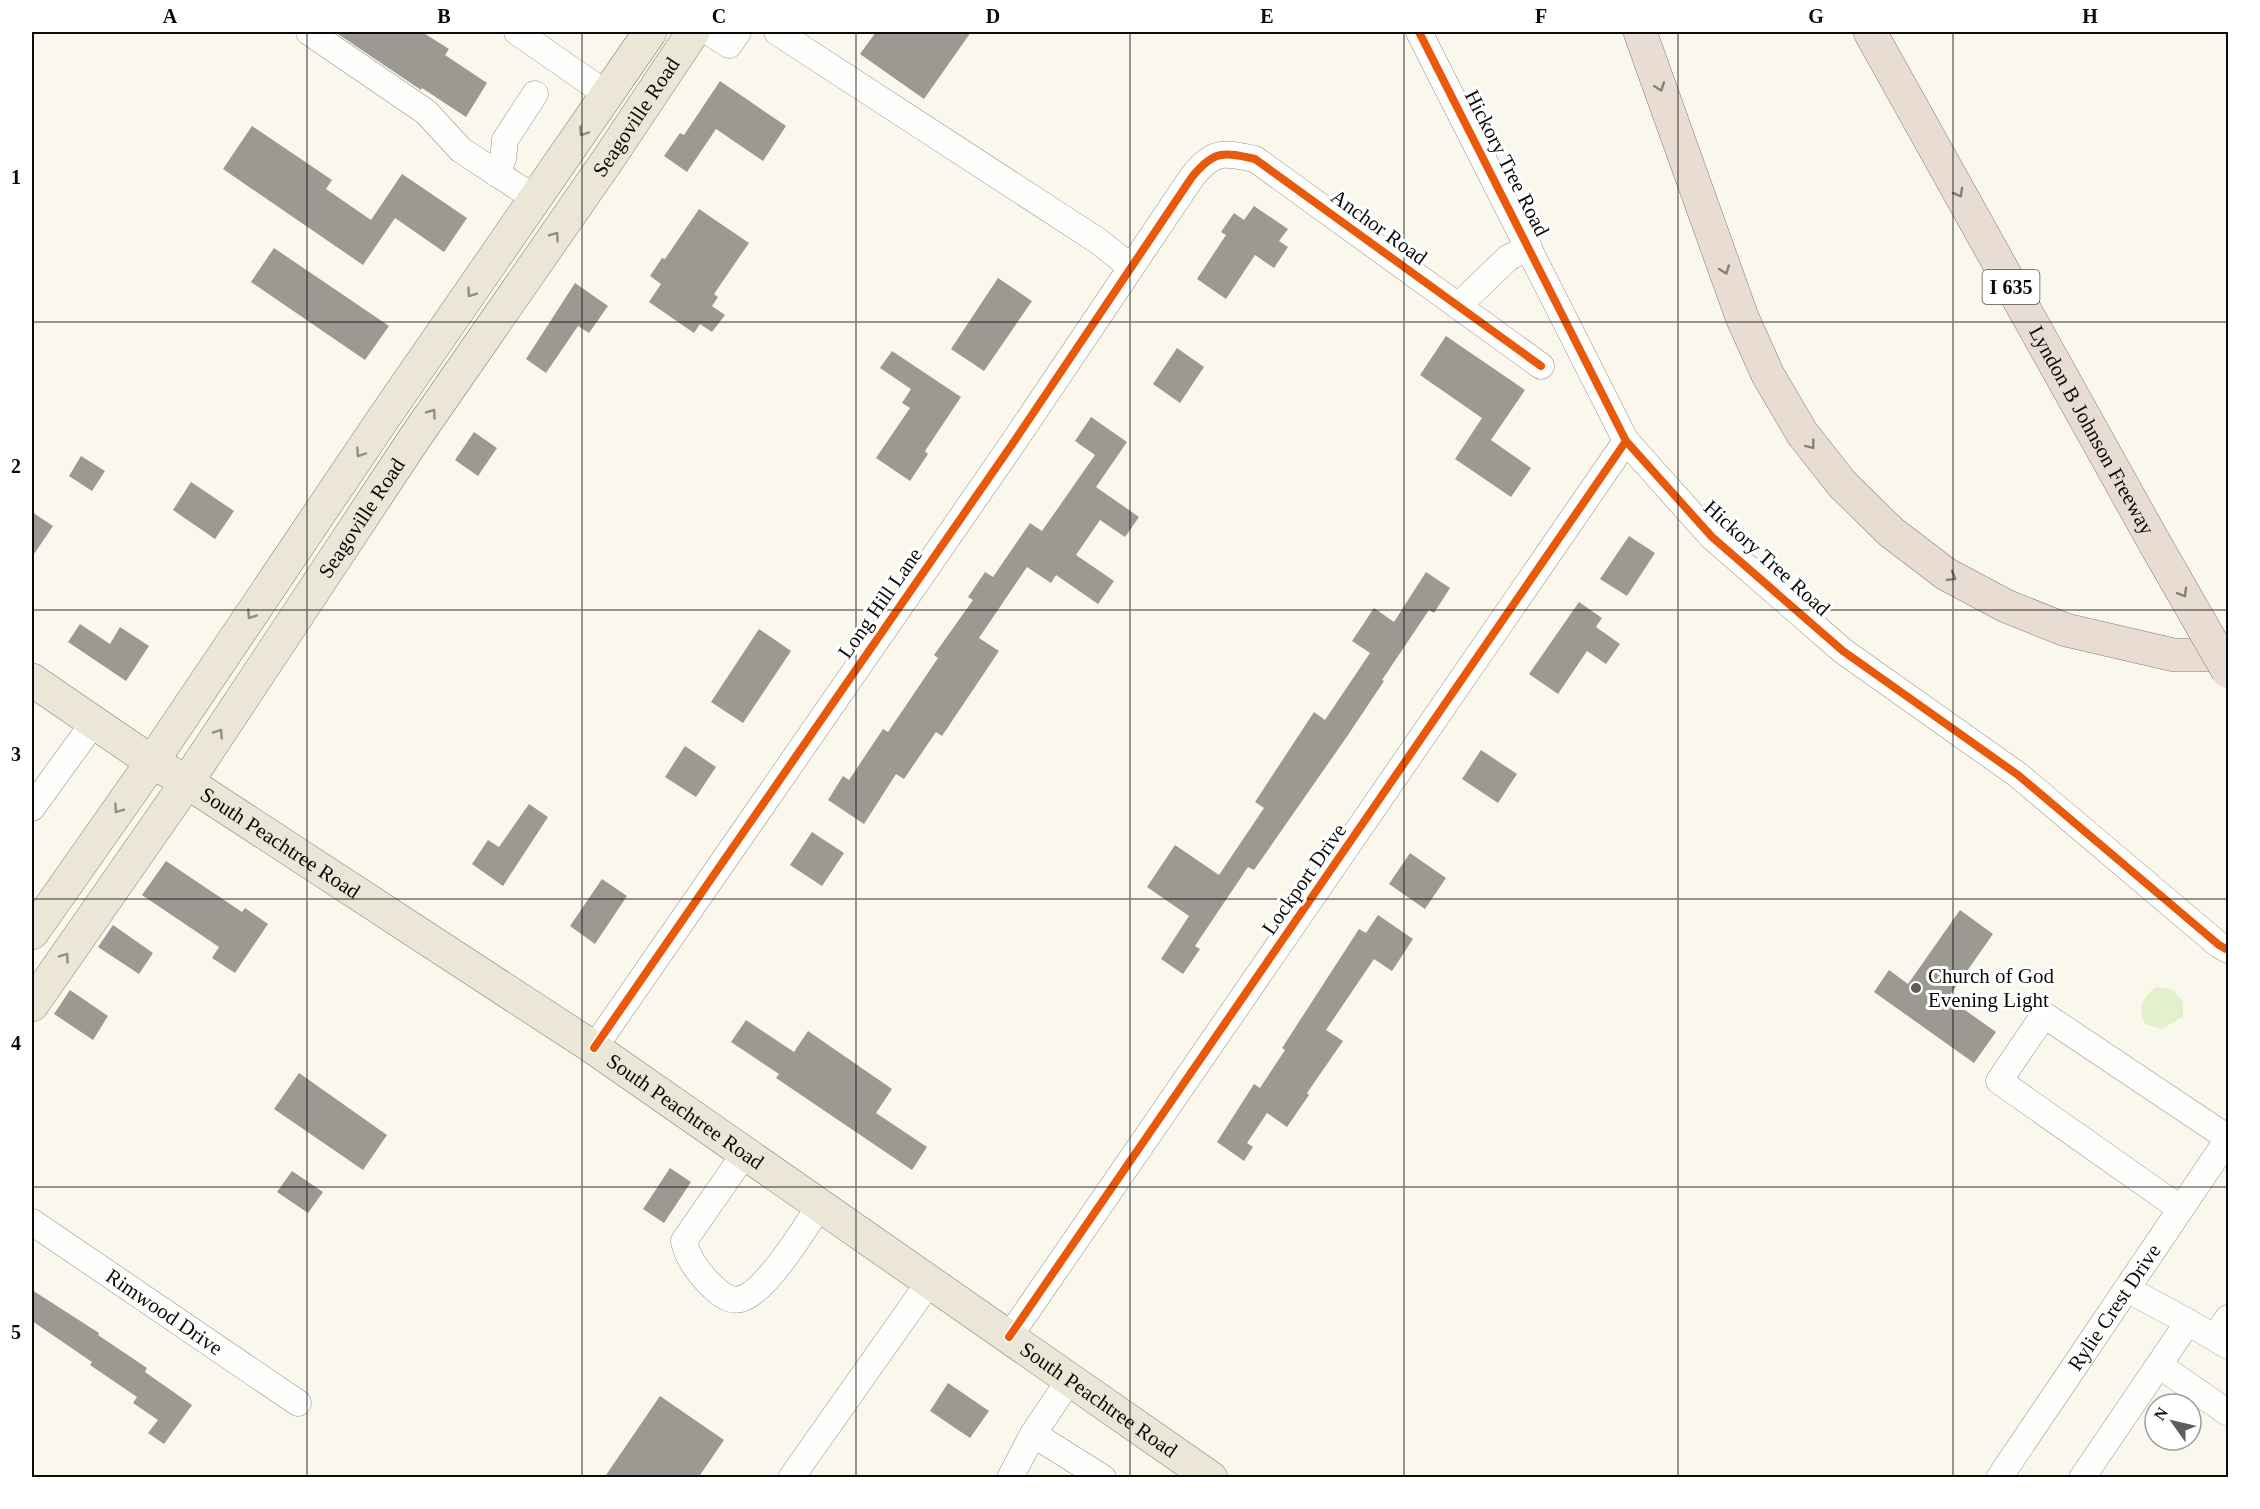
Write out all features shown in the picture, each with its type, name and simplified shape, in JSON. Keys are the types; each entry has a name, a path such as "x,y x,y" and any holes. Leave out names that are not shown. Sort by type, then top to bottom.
{"highway":[{"path":"1640,32 1742,317 1767,375 1802,434 1842,484 1891,532 1946,574 2006,606 2066,630 2174,655 2229,655"},
{"path":"1850,32 1936,153"},
{"name":"Lyndon B Johnson Freeway","path":"1870,32 2154,542 2229,671"}],"main road":[{"name":"Seagoville Road","path":"35,921 152,762 383,419 650,32"},
{"name":"Seagoville Road","path":"32,1005 187,782 414,439 693,32"},
{"path":"500,252 530,271"},
{"path":"383,419 414,439"},
{"name":"South Peachtree Road","path":"32,680 152,762 187,782 594,1048 1070,1379 1203,1475"}],"street":[{"path":"309,32 426,112 461,150 536,199"},
{"path":"517,32 608,95"},
{"path":"709,32 729,45 738,32"},
{"path":"777,32 1098,241 1131,267"},
{"name":"Hickory Tree Road","path":"1419,32 1626,441 1712,537 1843,651 2018,775 2219,945 2229,950"},
{"path":"497,174 503,158 505,140 535,94"},
{"name":"Anchor Road","path":"1192,177 1203,163 1225,153 1254,159 1541,366"},
{"name":"Long Hill Lane","path":"594,1048 1013,442 1192,177"},
{"path":"1458,306 1508,258 1529,247"},
{"name":"Lockport Drive","path":"1010,1337 1626,441"},
{"path":"32,808 94,722"},
{"path":"2181,1209 1999,1081 2044,1015 2229,1139"},
{"name":"Rylie Crest Drive","path":"1999,1478 2229,1139"},
{"path":"745,1153 684,1241 687,1256 704,1279 723,1296 738,1300 749,1296 779,1266 820,1205"},
{"name":"Rimwood Drive","path":"32,1221 298,1403"},
{"path":"791,1478 930,1281"},
{"path":"2127,1289 2188,1322 2224,1334"},
{"path":"2082,1478 2188,1322"},
{"path":"2159,1365 2229,1413"},
{"path":"1013,1477 1033,1434 1070,1379"},
{"path":"1033,1434 1103,1478"}],"green space":[{"path":"2155,987 2171,989 2183,1001 2183,1017 2161,1029 2145,1024 2141,1012 2144,1000"}],"building":[{"path":"335,32 422,32 449,49 445,55 487,83 466,117 422,88 421,90"},
{"path":"876,32 971,32 924,99 860,54"},
{"path":"720,81 786,126 763,161 716,129 687,172 664,156 680,133 684,135"},
{"path":"252,126 332,180 326,189 371,220 402,174 467,218 444,252 395,218 363,265 223,169"},
{"path":"1254,206 1288,229 1279,241 1288,247 1274,268 1255,255 1226,299 1197,279 1226,235 1221,232 1234,213 1244,220"},
{"path":"699,209 749,243 714,294 718,297 712,306 725,315 712,332 700,324 694,333 649,302 661,284 650,276 662,258 665,259"},
{"path":"274,248 389,326 365,360 251,282"},
{"path":"998,278 1032,301 984,371 951,349"},
{"path":"575,283 608,306 589,333 578,326 546,373 526,359"},
{"path":"1446,336 1525,390 1491,440 1531,468 1511,497 1455,459 1482,418 1420,375"},
{"path":"1177,348 1204,367 1180,403 1153,384"},
{"path":"892,351 961,397 925,451 928,454 910,481 876,458 910,408 902,403 911,389 880,368"},
{"path":"1091,417 1127,442 1096,487 1139,517 1125,537 1100,520 1076,555 1114,581 1098,604 1056,575 1051,583 1027,567 979,638 999,651 942,736 936,732 904,779 896,774 864,824 828,800 843,776 849,780 883,729 888,732 938,658 934,655 973,600 968,597 985,572 993,577 1030,523 1042,531 1095,455 1075,441"},
{"path":"474,432 497,448 478,476 455,460"},
{"path":"81,456 105,471 92,491 69,476"},
{"path":"191,482 234,511 215,539 173,510"},
{"path":"32,512 53,526 32,557"},
{"path":"1629,536 1655,553 1627,596 1600,579"},
{"path":"1426,572 1450,588 1434,613 1429,610 1348,735 1254,870 1248,867 1195,946 1200,949 1183,974 1161,959 1189,916 1147,887 1175,845 1219,875 1264,808 1255,802 1314,712 1325,720 1370,653 1352,641 1374,608 1394,622"},
{"path":"1579,602 1602,618 1596,627 1620,644 1606,664 1587,651 1558,694 1529,674"},
{"path":"80,624 110,644 120,627 149,646 126,681 68,642"},
{"path":"759,629 791,651 743,723 711,702"},
{"path":"685,746 716,767 696,797 665,777"},
{"path":"1481,750 1517,774 1498,803 1462,779"},
{"path":"529,804 548,817 503,886 472,864 488,840 499,847"},
{"path":"812,832 844,853 822,886 790,865"},
{"path":"1410,853 1446,878 1425,909 1389,884"},
{"path":"166,861 242,912 245,908 268,924 235,973 212,958 219,947 142,895"},
{"path":"602,879 627,896 595,944 570,926"},
{"name":"Church of God Evening Light","path":"1960,910 1993,934 1948,998 1996,1032 1974,1063 1874,992 1889,970 1908,984"},
{"path":"1378,915 1413,939 1392,971 1374,959 1326,1030 1343,1041 1307,1093 1309,1095 1287,1127 1267,1113 1247,1143 1253,1147 1244,1161 1217,1142 1254,1084 1260,1088 1285,1050 1282,1048 1359,929 1366,933"},
{"path":"113,925 153,953 139,974 98,947"},
{"path":"70,990 108,1016 93,1040 54,1014"},
{"path":"746,1020 794,1052 808,1031 892,1089 876,1113 927,1147 912,1170 776,1078 779,1074 731,1042"},
{"path":"299,1073 387,1135 363,1170 274,1109"},
{"path":"670,1168 691,1182 664,1223 643,1209"},
{"path":"292,1171 323,1192 308,1213 277,1192"},
{"path":"32,1290 99,1333 98,1335 147,1368 145,1372 192,1405 164,1444 148,1433 158,1420 133,1403 137,1397 90,1365 92,1362 32,1321"},
{"path":"948,1383 989,1411 970,1438 930,1411"},
{"path":"660,1396 724,1440 698,1478 604,1478"}],"cycle path":[{"path":"1419,32 1626,441 1712,537 1843,651 2018,775 2219,945 2228,950"},
{"path":"594,1048 1013,443 1192,177 1207,162 1227,154 1255,159 1541,366"},
{"path":"1009,1337 1626,441"}],"place":[{"name":"Church of God Evening Light","path":"1916,988"}]}
